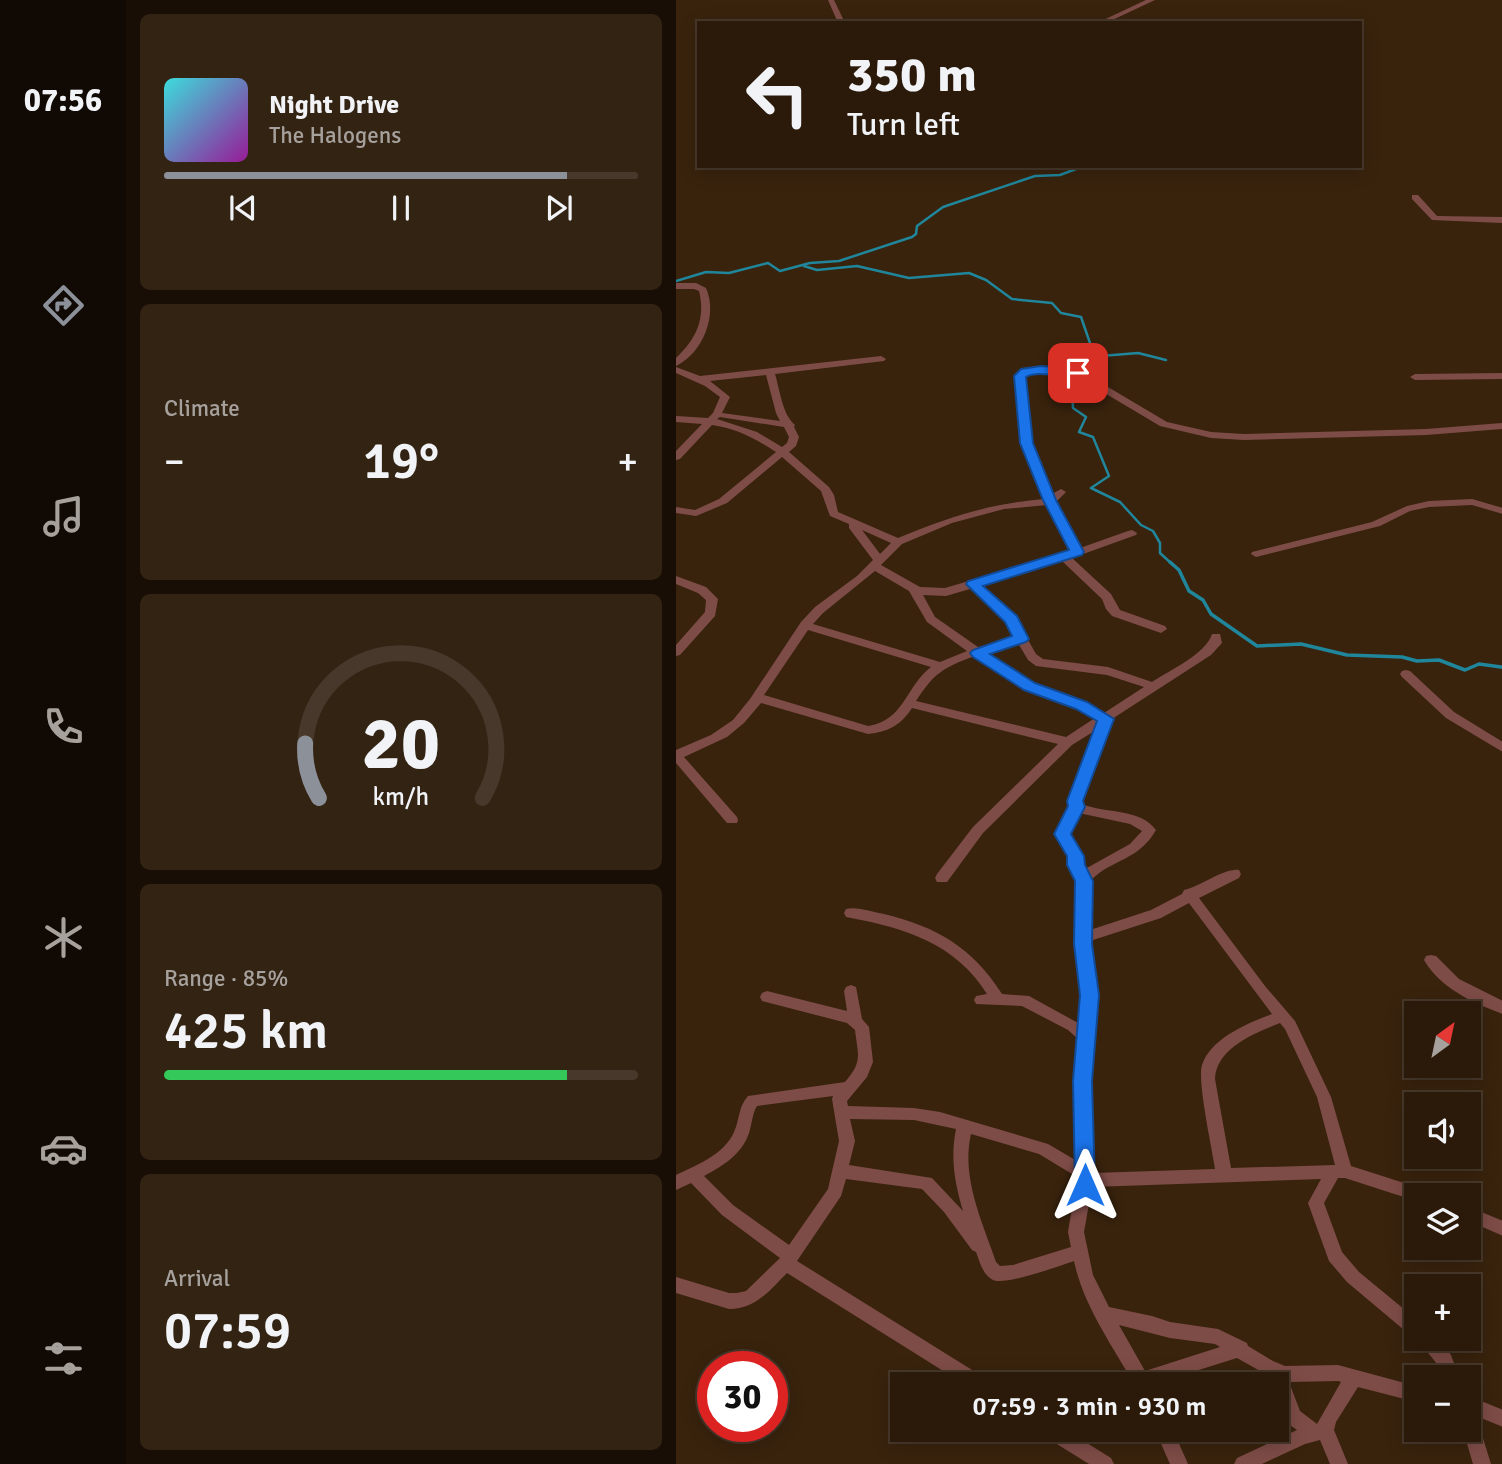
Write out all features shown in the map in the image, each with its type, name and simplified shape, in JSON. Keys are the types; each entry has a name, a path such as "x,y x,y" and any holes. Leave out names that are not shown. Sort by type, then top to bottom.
{"street":[{"path":"831,0 841,21"},
{"path":"1105,21 1152,0"},
{"path":"1415,197 1435,218 1503,220"},
{"path":"676,286 696,286 703,290 706,314 703,332 692,356 677,370 717,388 725,397 714,417 676,457"},
{"path":"700,379 881,359"},
{"path":"1077,552 1029,451 1023,423 1023,386 1020,376 1033,370 1058,369 1078,373 1164,425 1211,435 1244,437 1501,429"},
{"path":"676,510 696,513 708,509 723,501 784,453 794,437 790,425 781,413 770,372"},
{"path":"1415,377 1501,379"},
{"path":"676,419 714,417 790,425"},
{"path":"714,417 784,453 830,495 834,514 852,524 898,541"},
{"path":"732,820 676,755 721,736 741,719 805,625 898,541 960,518 1003,506 1050,500 1061,492"},
{"path":"1256,554 1376,524 1407,509 1429,505 1472,502 1503,511"},
{"path":"852,524 876,562 914,589 928,594 973,584 1064,557 1132,533"},
{"path":"1064,557 1107,597 1116,613 1161,629"},
{"path":"676,580 702,590 712,599 711,613 676,652"},
{"path":"973,584 1011,620 1032,657 1040,663 1108,671 1155,687"},
{"path":"914,589 931,619 978,653 1029,687 1081,705 1106,719"},
{"path":"805,625 938,665"},
{"path":"942,878 978,830 1068,742 1207,652 1216,643 1216,637"},
{"path":"755,700 775,701 868,730 883,730 909,704 916,690 938,665 1021,639"},
{"path":"1406,674 1442,709 1503,747"},
{"path":"909,704 1068,742"},
{"path":"1106,719 1075,801 1077,807 1125,818 1150,830 1133,850 1095,868 1084,878 1083,937 1090,995 1084,1036 1082,1081 1085,1177 1076,1233 1085,1275 1103,1314 1136,1372"},
{"path":"1077,807 1070,815 1063,834 1084,881"},
{"path":"1083,937 1156,914 1189,894 1234,874"},
{"path":"1189,894 1260,990 1284,1016 1324,1097 1340,1171 1316,1203 1335,1256 1353,1277 1404,1319"},
{"path":"851,913 915,926 937,937 976,968 997,999"},
{"path":"1431,960 1445,978 1461,989 1503,1008"},
{"path":"676,1285 729,1301 751,1297 789,1260 835,1191 847,1141 839,1100 862,1073 866,1062 862,1027 855,1019 850,990"},
{"path":"767,997 855,1019"},
{"path":"981,1000 1024,1000 1073,1026 1084,1036"},
{"path":"1224,1175 1208,1079 1209,1065 1217,1052 1226,1046 1264,1022 1284,1016"},
{"path":"676,1183 732,1148 740,1138 746,1120 746,1109 753,1100 848,1087"},
{"path":"842,1112 914,1114 965,1125 1043,1149 1085,1177 1340,1171 1404,1190"},
{"path":"965,1125 960,1141 959,1167 989,1266 997,1274 1003,1274 1080,1252"},
{"path":"840,1171 926,1183 950,1207 985,1252"},
{"path":"693,1174 703,1188 733,1217 789,1260 961,1372"},
{"path":"1481,1219 1503,1228"},
{"path":"1103,1314 1152,1324 1170,1331 1218,1337 1285,1374 1338,1373 1404,1391"},
{"path":"1172,1372 1241,1349"},
{"path":"1276,1371 1293,1417 1320,1431 1339,1464"},
{"path":"1243,1464 1320,1431 1354,1377"},
{"path":"1481,1409 1503,1419"},
{"path":"1069,1442 1105,1464"},
{"path":"1169,1442 1179,1464"},
{"path":"1476,1442 1482,1464"}],"waterway":[{"path":"676,281 706,272 729,273 768,263 780,271 810,263 839,261 912,237 916,234 917,226 943,207 1035,176 1060,175 1079,168"},
{"path":"804,266 817,270 857,266 909,278 969,273 986,280 1012,299 1052,303 1061,313 1081,317 1091,346 1101,356"},
{"path":"1101,356 1138,353 1166,360"},
{"path":"1101,356 1091,376 1072,391 1073,408 1086,417 1079,432 1093,437 1109,476 1091,488 1120,502 1141,525 1153,531 1160,543 1160,553 1172,564"},
{"path":"1170,562 1179,570 1189,591 1203,600 1211,614 1257,646 1301,644 1347,655 1402,657 1417,661 1439,660 1465,670 1479,664 1501,667"}],"route":[{"path":"1078,373 1041,369 1025,372 1020,376 1026,443 1043,486 1077,552 973,584 1011,620 1021,639 978,653 1029,687 1081,705 1106,719 1075,801 1077,807 1070,815 1063,834 1075,856 1080,878 1084,881 1083,944 1090,995 1084,1036 1082,1081 1085,1111 1085,1185"}]}
